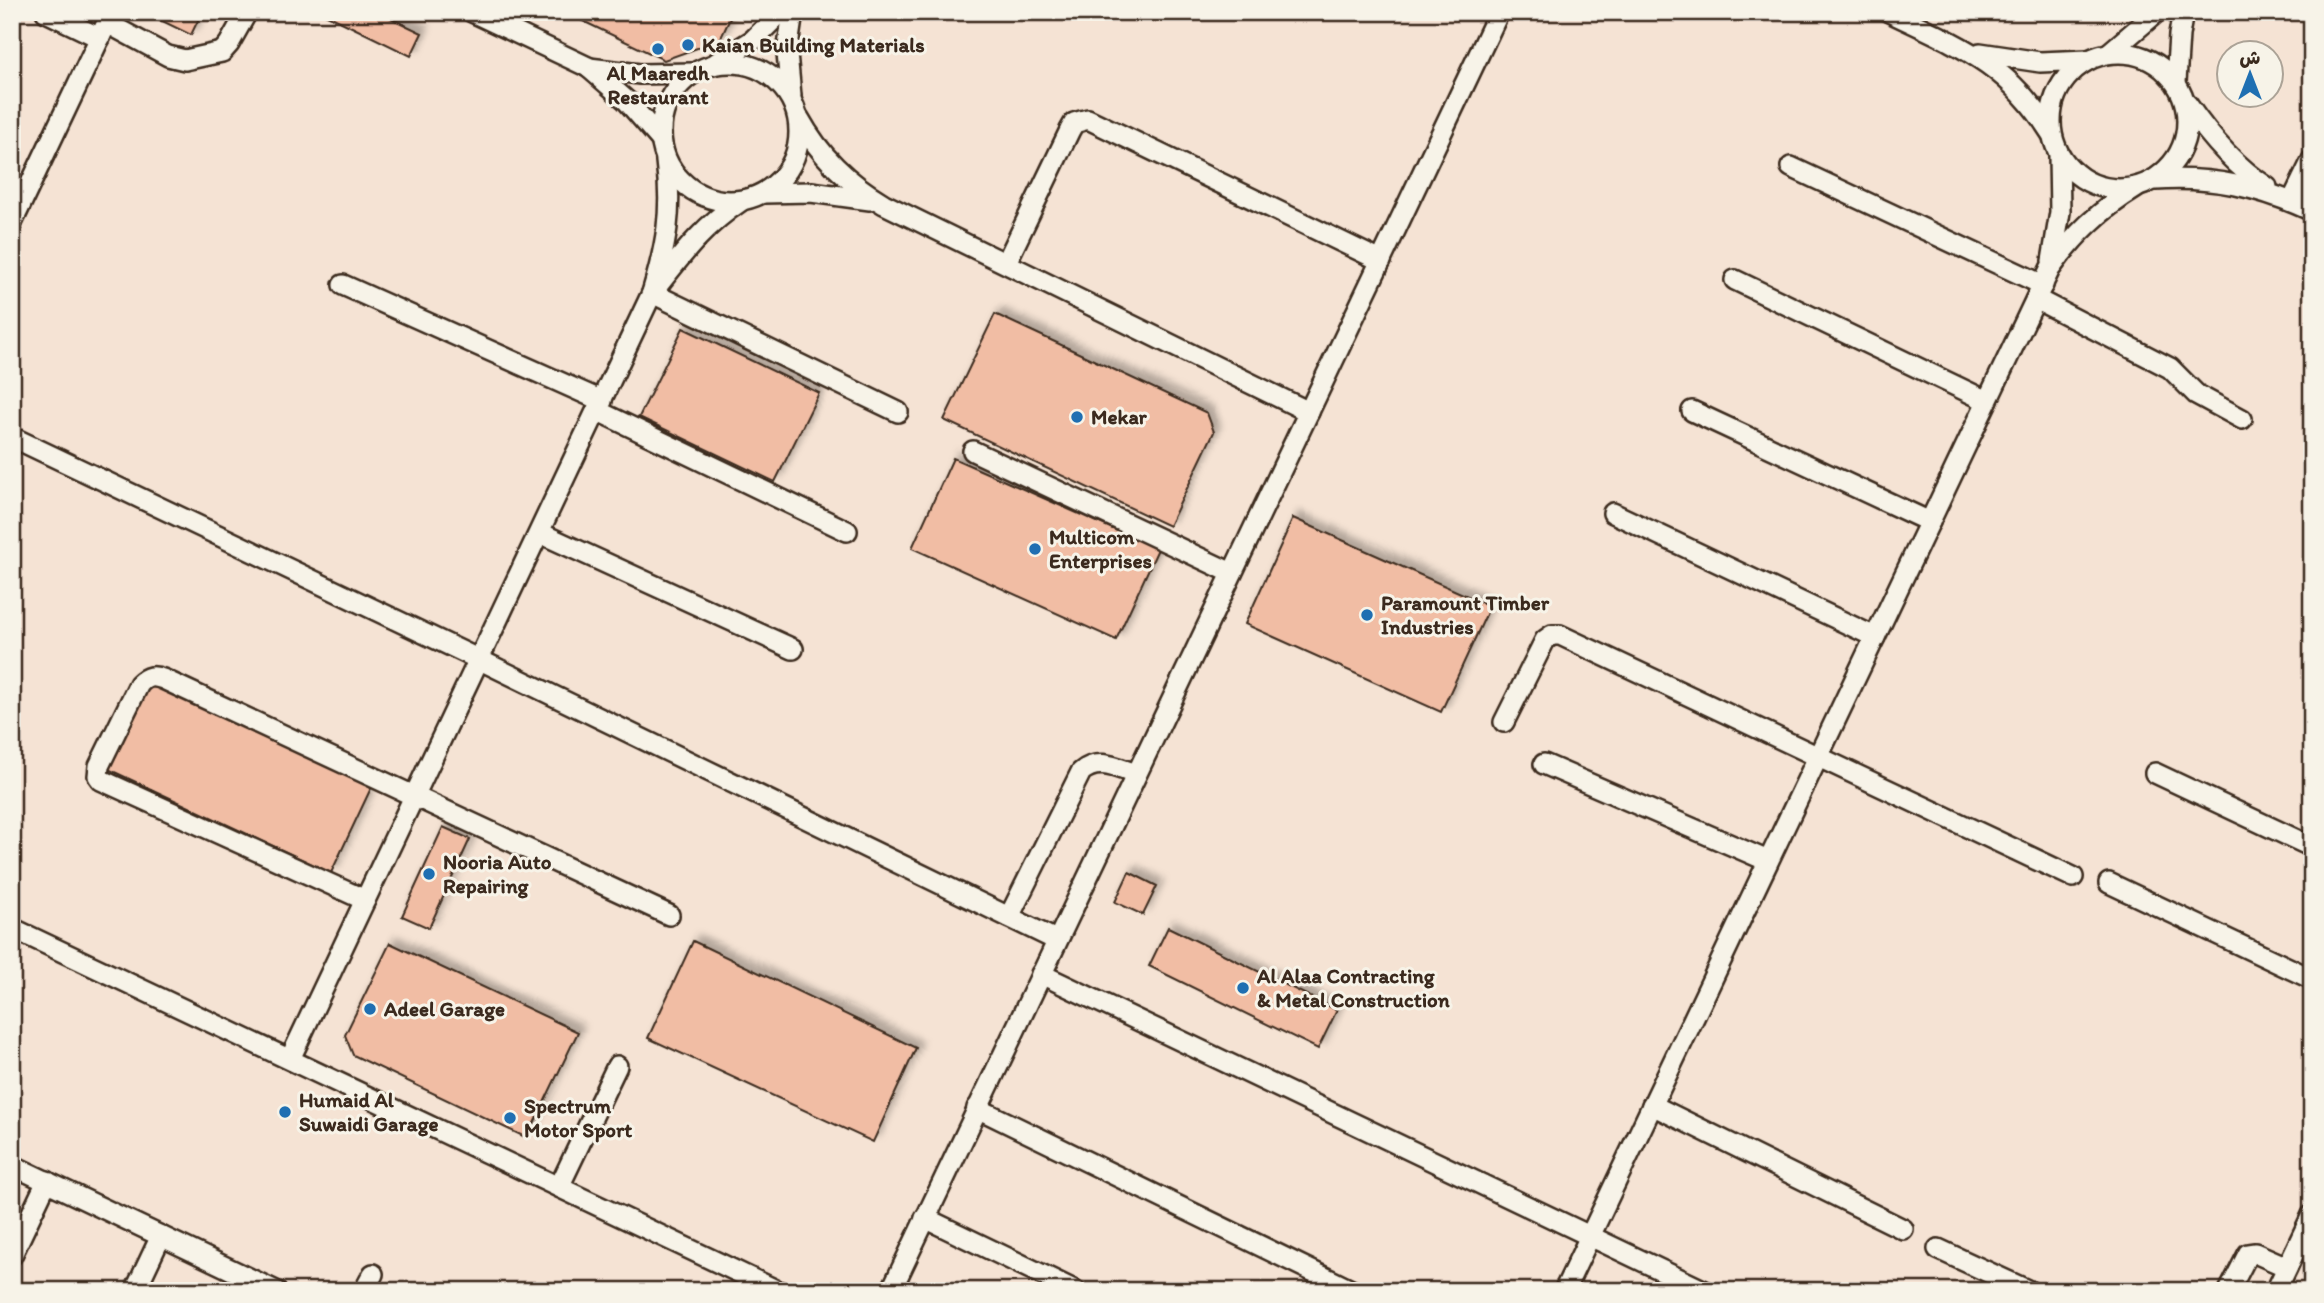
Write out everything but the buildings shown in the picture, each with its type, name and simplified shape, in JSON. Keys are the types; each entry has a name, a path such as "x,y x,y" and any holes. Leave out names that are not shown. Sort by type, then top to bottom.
{"street":[{"path":"46,12 107,25 168,57 185,60 222,52 247,12"},
{"path":"472,12 588,67 627,101 661,140"},
{"path":"290,1059 652,293 668,233 670,209 666,161 661,140 661,120 667,102 678,86 693,73 753,40 781,12"},
{"path":"793,12 788,53 791,97 808,136 834,168 849,181 884,204 1310,412"},
{"path":"1889,12 1968,51 1993,67 2016,87 2052,134"},
{"path":"2109,53 2157,12"},
{"path":"2176,82 2183,12"},
{"path":"891,1291 1310,412 1492,15"},
{"path":"12,223 107,25"},
{"path":"1968,51 1992,57 2040,62 2088,60 2109,53 2129,53 2147,58 2164,68 2176,82 2186,102 2219,146 2260,182 2312,211"},
{"path":"2043,284 2060,212 2059,155 2050,117 2058,91 2074,70 2088,60"},
{"path":"713,64 740,64 766,72 780,83 791,97"},
{"path":"588,67 640,75 693,73"},
{"path":"1564,1291 2043,284 2079,231 2106,208 2136,188 2156,180 2170,169 2183,146 2188,120 2186,102"},
{"path":"762,194 783,177 797,154 799,118"},
{"path":"1006,263 1070,130 1074,123 1088,119 1381,261"},
{"path":"2059,155 2070,169 2084,180 2100,187 2118,190 2136,188"},
{"path":"2287,199 2312,160"},
{"path":"666,161 676,176 690,188 705,197 723,201 741,201 762,194 787,192 836,194 884,204"},
{"path":"1791,167 2043,284 2170,368 2196,394 2242,419"},
{"path":"2156,180 2182,178 2220,181 2258,189 2287,199"},
{"path":"652,293 705,228 741,201"},
{"path":"1735,279 1987,401"},
{"path":"343,285 600,406 847,531"},
{"path":"652,293 898,412"},
{"path":"1692,411 1930,522"},
{"path":"12,437 480,660 1056,940"},
{"path":"973,452 1232,573"},
{"path":"1613,513 1875,637"},
{"path":"540,533 793,649"},
{"path":"1504,722 1545,640 1552,635 1560,635 2073,877"},
{"path":"365,900 105,784 98,776 99,766 139,684 150,676 157,676 669,915"},
{"path":"1009,917 1081,772 1100,763 1136,774"},
{"path":"1544,764 1768,861"},
{"path":"2155,773 2312,847"},
{"path":"2109,883 2312,979"},
{"path":"12,928 778,1291"},
{"path":"1041,974 1706,1291"},
{"path":"559,1187 617,1066"},
{"path":"1652,1105 1903,1229"},
{"path":"977,1108 1353,1291"},
{"path":"12,1165 276,1291"},
{"path":"12,1255 47,1181"},
{"path":"2276,1291 2312,1215"},
{"path":"925,1218 1076,1291"},
{"path":"135,1291 160,1236"},
{"path":"1938,1249 2029,1291"},
{"path":"2229,1291 2248,1254 2255,1253 2287,1267"}],"place":[{"name":"Kaian Building Materials","path":"688,45"},
{"name":"Al Maaredh Restaurant","path":"658,49"},
{"name":"Mekar","path":"1077,417"},
{"name":"Multicom Enterprises","path":"1035,549"},
{"name":"Paramount Timber Industries","path":"1367,615"},
{"name":"Nooria Auto Repairing","path":"429,874"},
{"name":"Al Alaa Contracting & Metal Construction","path":"1243,988"},
{"name":"Adeel Garage","path":"370,1009"},
{"name":"Humaid Al Suwaidi Garage","path":"285,1112"},
{"name":"Spectrum Motor Sport","path":"510,1118"}]}
